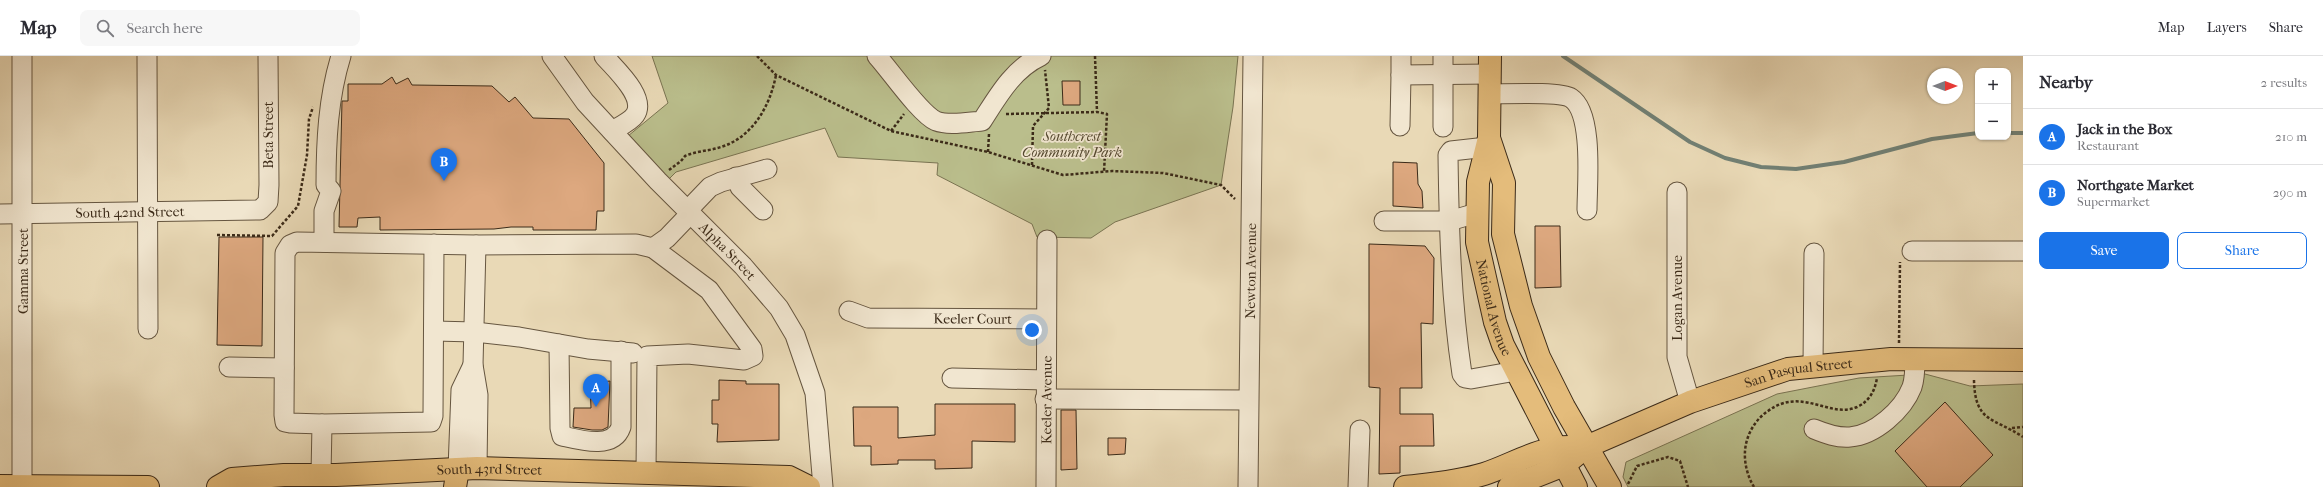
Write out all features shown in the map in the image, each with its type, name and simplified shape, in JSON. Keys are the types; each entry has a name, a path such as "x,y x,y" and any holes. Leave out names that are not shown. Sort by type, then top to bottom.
{"main road":[{"name":"National Avenue","path":"1490,75 1488,143 1478,182 1476,242 1495,322 1503,345 1559,456"},
{"name":"National Avenue","path":"1488,143 1504,183 1504,234 1522,306 1539,357 1586,447"},
{"path":"1478,214 1489,217 1499,268 1505,284 1522,306"},
{"name":"San Pasqual Street","path":"1586,447 1690,402 1788,369 1907,360 2023,360"},
{"path":"1405,487 1447,482 1559,456 1586,447 1619,485"},
{"path":"1509,487 1559,456"},
{"path":"1559,456 1576,487"},
{"name":"South 43rd Street","path":"218,487 232,478 321,475 466,478 646,473 789,477 809,487"},
{"path":"0,486 148,487"}],"street":[{"name":"Gamma Street","path":"22,56 22,486"},
{"path":"146,56 148,329"},
{"name":"Beta Street","path":"260,210 268,202 268,56"},
{"path":"324,242 324,211 332,191 326,185 326,145 333,80 341,56"},
{"name":"Alpha Street","path":"552,56 586,102 612,131 658,181 743,266 779,308 795,335 815,393 823,487"},
{"path":"604,56 637,98 638,107 635,116 612,131"},
{"path":"878,56 915,101 935,120 957,124 982,121 1000,92 1025,64 1043,59"},
{"name":"Newton Avenue","path":"1248,487 1253,56"},
{"path":"1400,126 1401,56"},
{"path":"1401,75 1442,65 1490,75 1554,95 1571,98 1577,104 1584,118 1587,136 1587,210"},
{"path":"1442,65 1443,127"},
{"path":"1488,143 1451,151 1448,155 1449,221 1454,316 1462,374 1465,378 1471,379 1516,371"},
{"path":"653,248 667,238 710,187 767,169"},
{"path":"736,178 740,187 763,210"},
{"name":"Logan Avenue","path":"1677,192 1677,357 1690,402"},
{"name":"South 42nd Street","path":"0,214 260,210"},
{"path":"1384,221 1449,221 1478,214"},
{"name":"Keeler Avenue","path":"1046,487 1045,399 1047,240"},
{"path":"434,244 433,416 430,422 322,424 285,422 285,253 290,245 297,242 324,242 434,244 476,245 636,244 653,248 709,290 752,349 753,356 744,360 688,354 648,356 622,351 588,349 474,332 434,332"},
{"path":"466,478 478,395 473,366 476,245"},
{"path":"1912,251 2023,251"},
{"path":"1813,367 1814,253"},
{"name":"Keeler Court","path":"848,311 868,318 923,317 1046,319"},
{"path":"559,344 560,428 562,436 579,440 606,440 614,438 619,433 621,427 622,351"},
{"path":"646,473 648,356"},
{"path":"1814,429 1829,435 1849,437 1866,433 1878,427 1897,409 1909,394 1915,373 1907,360"},
{"path":"228,367 284,368"},
{"path":"952,378 1046,380"},
{"path":"1045,399 1248,400"},
{"path":"321,475 322,424"},
{"path":"1358,487 1360,430"}],"path":[{"path":"757,56 776,75 891,131 988,152 1063,175 1104,172 1163,173 1221,185 1251,214"},
{"path":"1095,56 1097,112"},
{"path":"1032,165 1033,126 1049,108 1043,59"},
{"path":"658,181 685,156 720,148 740,139 761,116 772,92 776,75"},
{"path":"891,131 915,101"},
{"path":"217,235 272,236 298,206 307,155 309,119 314,105"},
{"path":"1003,114 1097,112 1107,114 1104,172"},
{"path":"988,152 989,130"},
{"path":"1907,360 1900,252 1912,251"},
{"path":"1754,487 1746,468 1745,450 1750,432 1760,417 1772,408 1789,401 1811,402 1840,409 1857,407 1865,403 1871,395 1875,387 1877,373"},
{"path":"1974,380 1975,398 1980,410 1992,420 2010,428 2023,437"},
{"path":"2010,428 2023,427"},
{"path":"1619,485 1637,466 1668,457 1680,461 1688,487"}],"green space":[{"name":"Southcrest Community Park","path":"652,56 1238,56 1233,107 1221,185 1115,222 1091,238 1037,237 1032,224 937,175 938,163 838,157 825,128 676,172 668,180 628,136 668,103"},
{"path":"1925,374 1970,386 2023,384 2023,487 1628,487 1623,477 1626,462 1777,394 1859,378"}],"building":[{"path":"392,77 396,84 408,78 412,85 492,86 509,102 515,97 533,118 569,119 604,163 604,211 597,211 596,230 533,230 533,227 511,227 494,229 380,230 380,217 358,218 357,227 339,227 342,101 348,101 348,84 382,84"},
{"path":"1062,81 1080,81 1080,105 1063,105"},
{"path":"1393,162 1417,163 1418,184 1422,191 1423,208 1393,206"},
{"path":"1535,226 1560,226 1561,287 1535,288"},
{"path":"219,237 263,237 262,346 217,345"},
{"path":"1369,244 1425,246 1434,258 1433,324 1421,323 1422,388 1400,388 1400,414 1433,414 1434,446 1400,446 1400,473 1379,474 1380,388 1369,387"},
{"path":"719,380 746,381 746,384 779,384 779,440 717,442 718,424 712,424 712,400 719,400"},
{"path":"610,381 608,427 602,430 592,430 573,427 574,408 591,408 590,383"},
{"path":"1945,402 1993,455 1960,487 1927,487 1895,451"},
{"path":"935,404 1015,404 1015,442 972,441 972,468 935,469 935,460 898,460 898,464 871,465 871,446 854,446 853,407 898,407 898,438 935,435"},
{"path":"1061,410 1076,410 1077,469 1061,470"},
{"path":"1108,438 1126,438 1125,454 1108,455"}],"waterway":[{"path":"1563,56 1690,142 1725,158 1761,167 1796,169 1844,162 1932,139 1975,133"},
{"path":"2011,133 2023,133"}],"place":[{"name":"Northgate Market","path":"444,181"},
{"name":"Jack in the Box","path":"596,407"}]}
